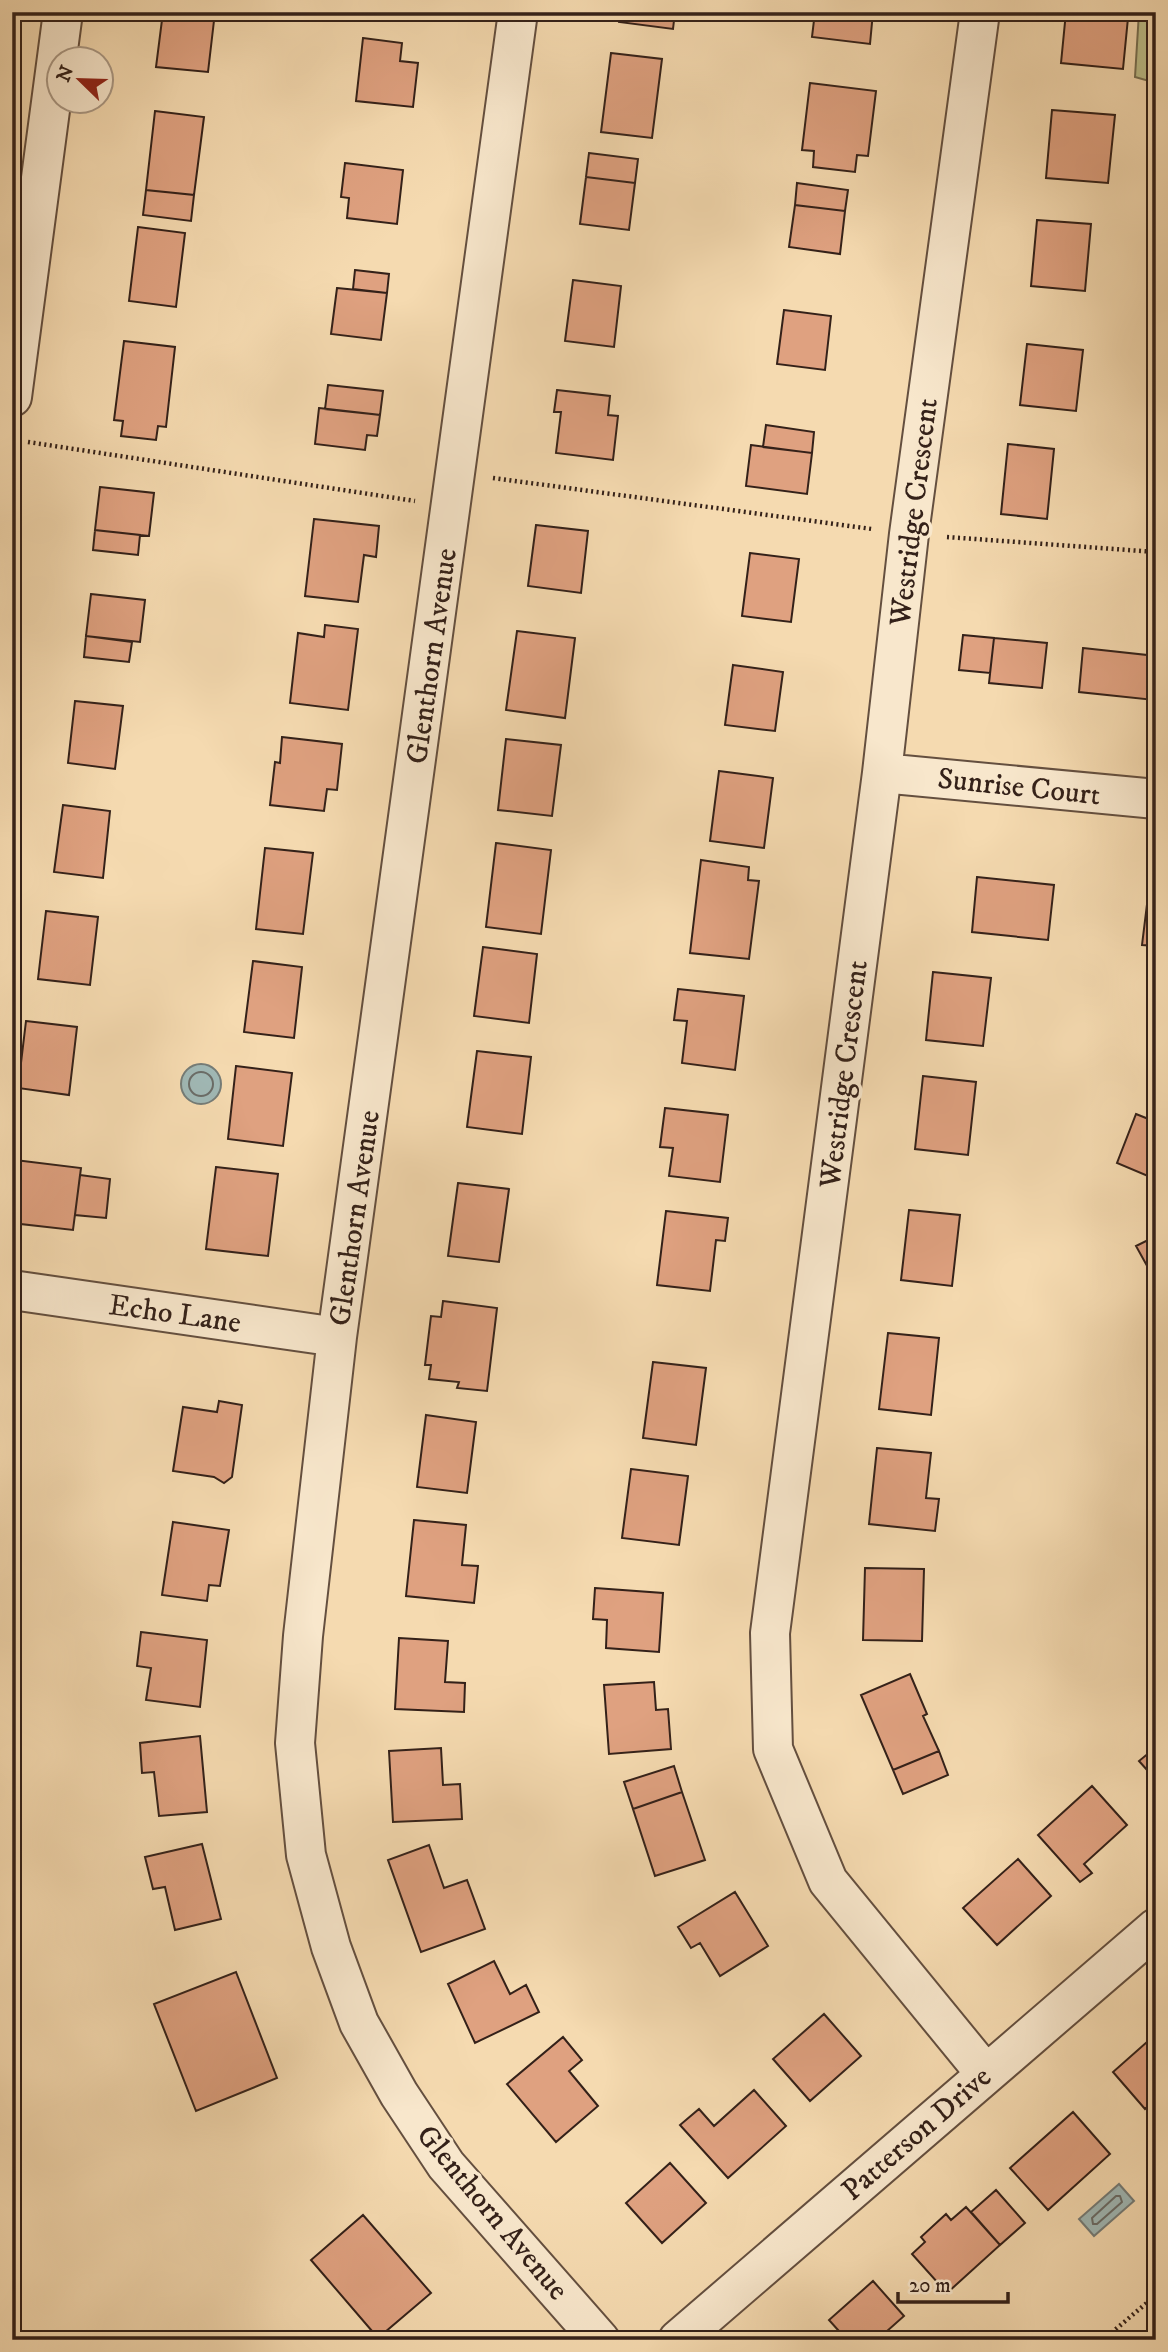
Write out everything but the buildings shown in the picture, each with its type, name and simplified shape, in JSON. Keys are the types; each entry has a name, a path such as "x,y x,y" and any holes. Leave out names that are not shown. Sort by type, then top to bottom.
{"street":[{"path":"12,397 63,12"},
{"name":"Glenthorn Avenue","path":"518,12 337,1337 303,1636 295,1742 306,1855 331,1947 359,2023 399,2094 446,2165 600,2340"},
{"name":"Westridge Crescent","path":"980,12 909,534 882,773 770,1633 773,1749 828,1881 985,2073"},
{"name":"Sunrise Court","path":"882,773 1156,799"},
{"name":"Echo Lane","path":"12,1290 337,1337"},
{"name":"Patterson Drive","path":"678,2340 1156,1928"}],"path":[{"path":"28,442 422,502"},
{"path":"491,478 909,534 1156,552"},
{"path":"1104,2340 1156,2295"}],"green space":[{"path":"1139,12 1156,12 1156,83 1135,77"}],"water":[{"path":"201,1064 215,1070 221,1084 215,1098 201,1104 187,1098 181,1084 187,1070"},
{"path":"1119,2184 1134,2201 1094,2236 1079,2219"}]}
